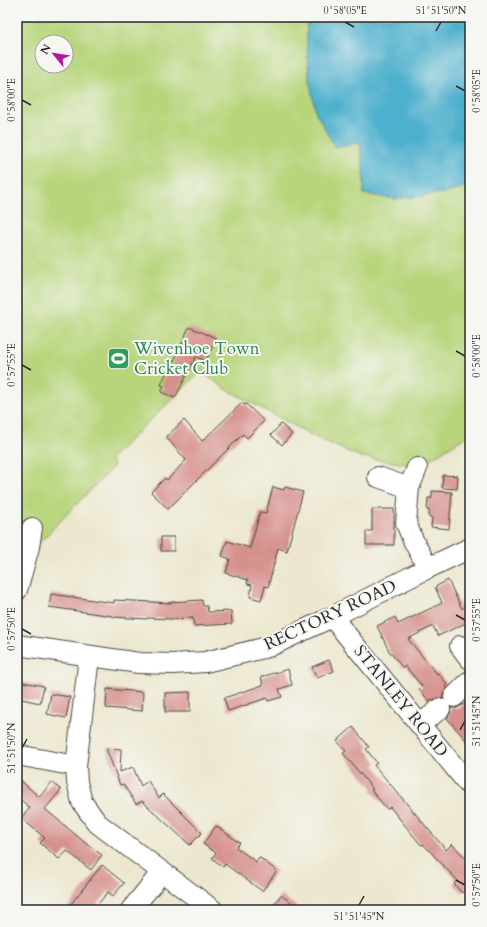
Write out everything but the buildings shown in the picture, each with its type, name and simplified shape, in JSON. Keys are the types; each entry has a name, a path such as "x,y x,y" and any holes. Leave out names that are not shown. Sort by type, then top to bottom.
{"street":[{"path":"417,468 409,488 406,523 428,568"},
{"path":"378,477 409,488"},
{"path":"17,590 29,547 32,528"},
{"name":"RECTORY ROAD","path":"17,645 139,663 172,664 205,662 268,647 332,617 470,548"},
{"name":"STANLEY ROAD","path":"332,617 470,786"},
{"path":"89,656 76,766 77,782 82,802 97,823 213,910"},
{"path":"420,724 447,703 470,682"},
{"path":"17,755 76,766"},
{"path":"131,910 162,872"}],"green space":[{"path":"17,17 307,17 309,78 316,113 360,142 364,173 364,194 395,199 450,192 470,185 470,434 419,466 361,457 319,439 224,388 201,371 110,459 114,466 35,547 25,546 17,540"}],"water":[{"path":"307,17 470,17 470,185 450,192 395,199 364,194 364,173 360,142 335,147 316,113 309,78"}],"place":[{"name":"Wivenhoe Town Cricket Club","path":"118,358"}]}
